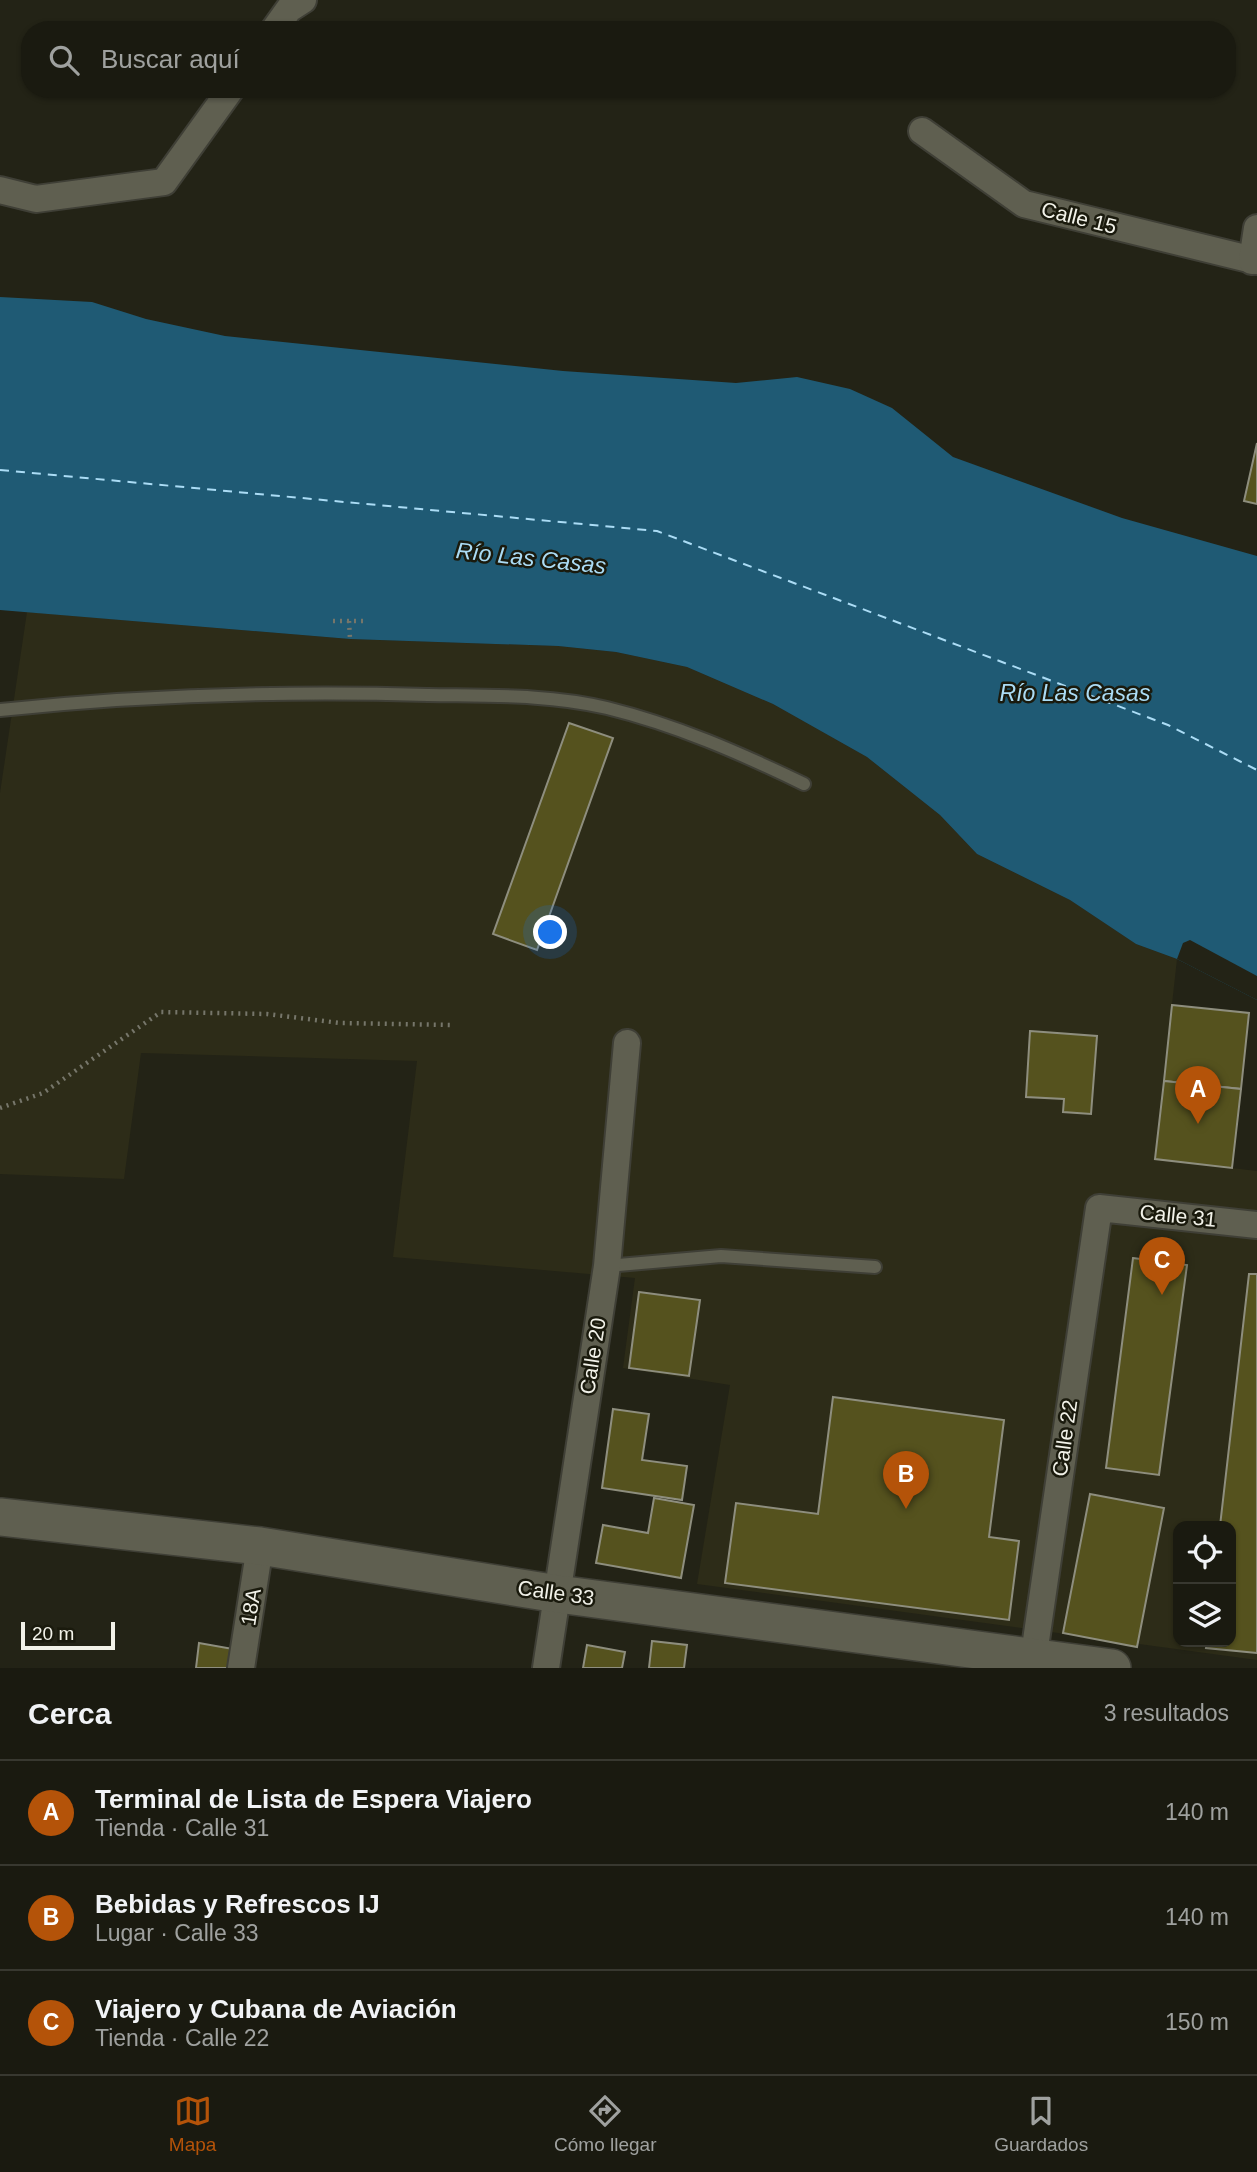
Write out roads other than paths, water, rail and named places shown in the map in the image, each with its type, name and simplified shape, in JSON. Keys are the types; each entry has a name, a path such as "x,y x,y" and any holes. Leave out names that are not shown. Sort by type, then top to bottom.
{"street":[{"path":"280,21 289,9 303,0"},
{"path":"0,190 36,200 164,182 225,98"},
{"name":"Calle 15","path":"922,131 1024,204 1255,261"},
{"path":"1255,261 1257,228"},
{"name":"Calle 20","path":"546,1668 607,1266 627,1043"},
{"name":"Calle 31","path":"1099,1208 1257,1225"},
{"name":"Calle 22","path":"1032,1662 1099,1208"},
{"name":"Calle 33","path":"0,1517 260,1546 558,1594 1032,1662 1112,1668"},
{"name":"18A","path":"241,1668 260,1546"}],"lane":[{"path":"0,710 78,702 226,696 389,694 530,697 606,708 648,720 748,757 804,784"},
{"path":"607,1266 721,1256 875,1266"}],"water":[{"name":"Río Las Casas","path":"0,297 92,302 146,319 225,336 563,371 736,383 797,377 850,389 892,408 953,457 1122,518 1257,556 1257,1000 1177,959 1136,944 1070,900 977,854 940,815 867,757 773,704 687,667 616,652 558,646 350,639 0,610"}],"place":[{"name":"Terminal de Lista de Espera Viajero","path":"1198,1124"},
{"name":"Viajero y Cubana de Aviación","path":"1162,1295"},
{"name":"Bebidas y Refrescos IJ","path":"906,1509"}]}
